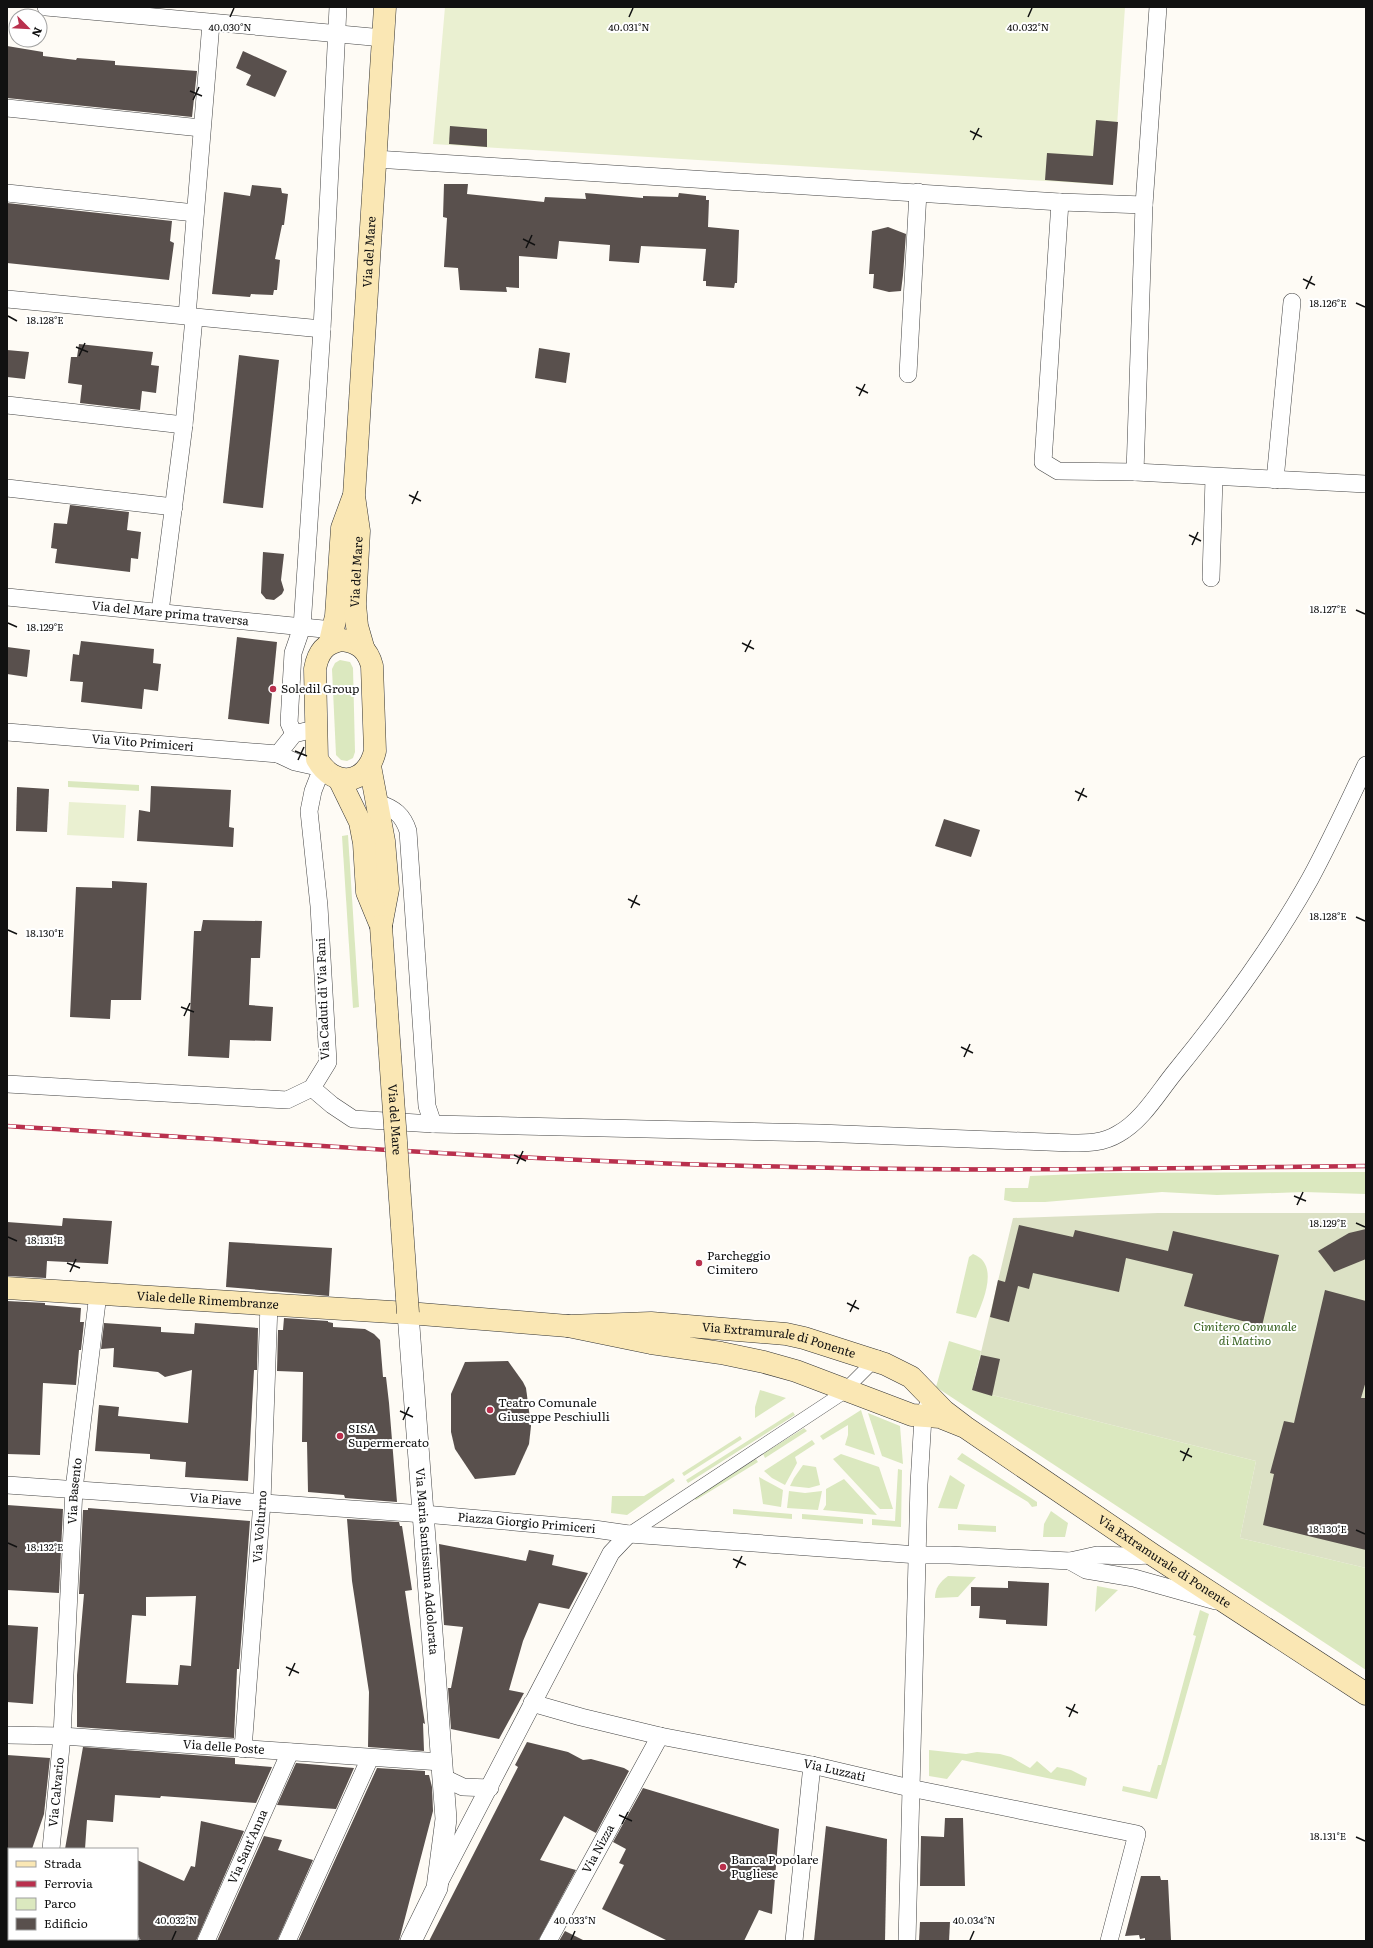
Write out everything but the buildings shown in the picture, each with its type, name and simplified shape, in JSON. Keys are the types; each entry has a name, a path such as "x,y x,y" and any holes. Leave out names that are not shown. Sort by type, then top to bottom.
{"main road":[{"name":"Via del Mare","path":"385,7 354,496 359,531 356,626 362,647 369,656 372,666 375,751 370,766 384,841 388,889 381,926 408,1313"},
{"name":"Via del Mare","path":"354,496 342,528 336,616 332,636 316,658 314,669 316,759 330,774 360,822 364,843 367,892 381,926"},
{"path":"332,636 353,642 362,647"},
{"path":"330,774 349,779 359,776 370,766"},
{"name":"Viale delle Rimembranze","path":"7,1288 408,1313"},
{"name":"Via Extramurale di Ponente","path":"408,1313 568,1326 651,1323 786,1334 878,1357 885,1364 911,1377 928,1408"},
{"name":"Via Extramurale di Ponente","path":"568,1326 651,1343 721,1353 764,1362 796,1371 912,1416 928,1408 944,1411 965,1427 1153,1554 1366,1694"}],"street":[{"path":"46,7 383,38"},
{"path":"294,734 289,723 293,653 302,627 322,329 338,7"},
{"path":"1134,472 1144,206 1158,7"},
{"path":"160,612 184,424 195,213 211,23"},
{"path":"7,108 201,128"},
{"path":"375,159 1144,206"},
{"path":"908,374 918,192"},
{"path":"7,193 195,213"},
{"path":"1060,202 1043,462 1058,471 1134,472 1214,478 1366,484"},
{"path":"7,299 322,329"},
{"path":"1275,480 1292,302"},
{"path":"7,405 184,424"},
{"path":"1211,578 1214,478"},
{"path":"7,488 174,507"},
{"name":"Via del Mare prima traversa","path":"7,597 302,627 332,636"},
{"path":"278,754 294,734 316,728"},
{"name":"Via Vito Primiceri","path":"7,732 278,754 295,762 330,774"},
{"path":"7,1084 287,1100 312,1088 332,1105 353,1119 433,1124 819,1133 1071,1143 1103,1141 1119,1134 1137,1119 1206,1035 1264,952 1310,879 1366,765"},
{"name":"Via Caduti di Via Fani","path":"312,1088 328,1062 319,906 309,811 313,791 330,774"},
{"path":"378,803 397,812 405,820 408,831 427,1106 433,1124"},
{"name":"Via Basento","path":"62,1736 74,1489 98,1294"},
{"name":"Via Volturno","path":"243,1749 262,1502 269,1304"},
{"name":"Via Maria Santissima Addolorata","path":"408,1313 424,1514 441,1769 446,1819 437,1888 411,1941"},
{"path":"437,1888 611,1553 629,1534 840,1395 878,1357"},
{"path":"907,1941 910,1788 918,1555 928,1408"},
{"name":"Via Piave","path":"7,1485 424,1514"},
{"name":"Piazza Giorgio Primiceri","path":"424,1514 594,1529 629,1534 918,1555 950,1554 1070,1561"},
{"path":"1070,1561 1097,1555 1128,1556 1153,1554"},
{"path":"1070,1561 1086,1570 1150,1582 1231,1606"},
{"path":"1150,1582 1163,1580 1176,1569"},
{"name":"Via Luzzati","path":"532,1703 581,1717 660,1736 812,1765 910,1788 1137,1834 1109,1941"},
{"name":"Via delle Poste","path":"7,1735 62,1736 370,1758 441,1769"},
{"name":"Via Calvario","path":"52,1848 62,1736"},
{"name":"Via Nizza","path":"548,1941 660,1736"},
{"name":"Via Sant'Anna","path":"206,1941 290,1752"},
{"path":"287,1941 370,1758"},
{"path":"794,1941 812,1765"},
{"path":"441,1769 463,1787 490,1788"}],"green space":[{"path":"445,7 1125,7 1113,185 433,144"},
{"path":"340,660 350,662 353,668 355,752 353,758 347,761 341,760 336,755 332,669 335,663"},
{"path":"68,781 139,785 139,791 68,787"},
{"path":"69,802 126,805 124,838 67,835"},
{"path":"348,835 359,1007 353,1008 342,836"},
{"path":"1366,1172 1366,1194 1304,1192 1217,1195 1162,1192 1045,1202 1013,1202 1004,1200 1005,1188 1028,1188 1030,1176 1101,1173"},
{"name":"Cimitero Comunale di Matino","path":"1158,1213 1366,1213 1366,1568 1240,1538 1256,1461 972,1390 1013,1218"},
{"path":"973,1254 981,1259 986,1266 988,1274 985,1293 976,1318 956,1313 969,1257"},
{"path":"949,1341 981,1351 972,1390 1256,1461 1240,1538 1366,1568 1366,1670 936,1387"},
{"path":"760,1390 786,1398 755,1418 755,1407"},
{"path":"861,1410 875,1455 845,1445 848,1435 848,1425 823,1440 820,1436"},
{"path":"793,1412 795,1415 688,1483 686,1480"},
{"path":"868,1413 900,1426 903,1464 882,1456"},
{"path":"804,1428 807,1431 765,1458 763,1454"},
{"path":"740,1436 742,1439 684,1476 682,1473"},
{"path":"812,1440 815,1444 795,1457 797,1463 785,1485 772,1478 764,1471"},
{"path":"962,1453 1037,1502 1037,1506 1032,1507 1028,1502 957,1459"},
{"path":"841,1454 879,1467 893,1509 880,1509 875,1504 833,1459"},
{"path":"756,1459 758,1462 696,1500 694,1498"},
{"path":"803,1465 816,1467 820,1485 809,1488 790,1486"},
{"path":"898,1469 902,1470 901,1527 872,1525 872,1519 895,1521"},
{"path":"950,1475 965,1485 957,1509 938,1508"},
{"path":"759,1477 783,1490 781,1507 763,1504"},
{"path":"673,1478 675,1481 627,1515 611,1513 612,1496 644,1496"},
{"path":"844,1479 877,1515 823,1510 826,1505 826,1489"},
{"path":"789,1491 805,1493 822,1491 818,1510 787,1508"},
{"path":"733,1509 792,1514 792,1519 733,1514"},
{"path":"1051,1511 1068,1523 1065,1537 1043,1537 1044,1524"},
{"path":"802,1514 863,1519 863,1524 802,1519"},
{"path":"958,1524 996,1526 996,1532 958,1530"},
{"path":"948,1576 976,1577 958,1597 935,1598 938,1586"},
{"path":"1097,1586 1118,1590 1095,1612"},
{"path":"1200,1610 1209,1614 1157,1799 1122,1791 1123,1786 1150,1792 1158,1765 1161,1765 1196,1636 1193,1635"},
{"path":"929,1750 966,1754 977,1752 1000,1754 1011,1757 1030,1768 1037,1761 1051,1773 1057,1767 1071,1770 1087,1778 1085,1786 962,1760 947,1779 929,1776"}],"railway":[{"path":"7,1126 399,1151 596,1161 694,1164 864,1168 1007,1169 1151,1169 1366,1166"}],"place":[{"name":"Soledil Group","path":"273,689"},
{"name":"Parcheggio Cimitero","path":"699,1263"},
{"name":"Teatro Comunale Giuseppe Peschiulli","path":"490,1410"},
{"name":"SISA Supermercato","path":"340,1436"},
{"name":"Banca Popolare Pugliese","path":"723,1867"}]}
